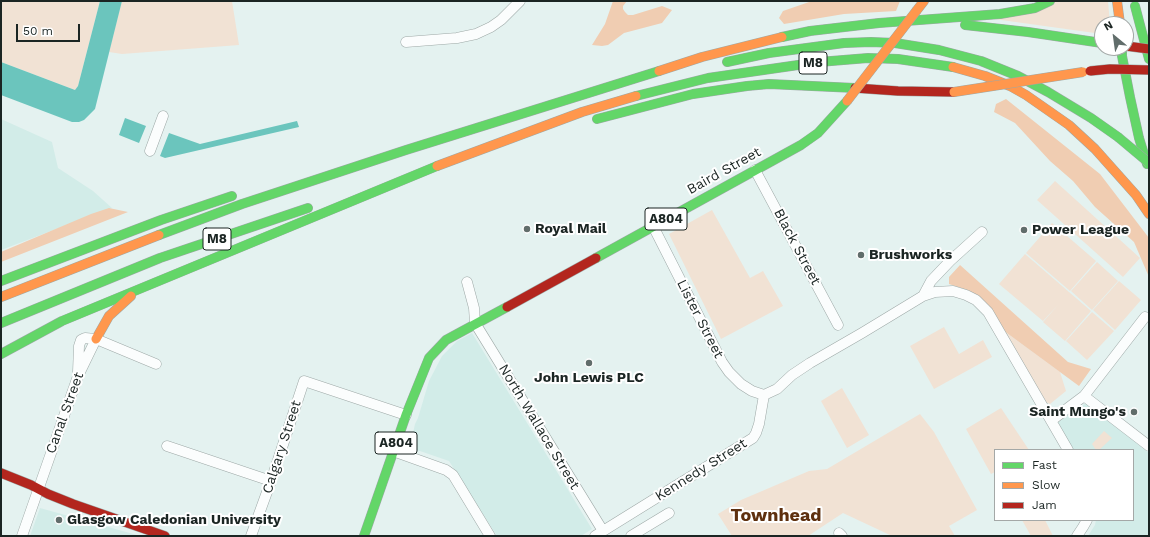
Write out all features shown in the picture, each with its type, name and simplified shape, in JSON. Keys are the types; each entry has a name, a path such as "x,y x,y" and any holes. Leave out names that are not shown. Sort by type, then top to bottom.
{"main road":[{"name":"M8","path":"1,297 242,204 406,150 702,57 810,31 879,23 1004,14 1035,8 1050,1"},
{"path":"1117,1 1119,16"},
{"path":"1134,4 1149,60"},
{"path":"1134,4 1149,79"},
{"name":"Baird Street","path":"406,415 429,358 446,340 478,327 653,226 801,145 818,133 828,124 847,101 919,5"},
{"name":"M8","path":"879,23 970,25 1094,42"},
{"name":"M8","path":"718,64 769,53 871,42 895,43 931,49 980,61 1018,76 1091,118 1118,137 1149,163"},
{"path":"1134,47 1149,49"},
{"path":"1122,56 1139,138 1149,171"},
{"name":"M8","path":"436,166 582,112 708,78 812,63 868,58 898,59 956,68 985,76 1010,86 1026,95 1069,125 1095,149 1136,195 1149,214"},
{"name":"M8","path":"591,121 692,94 747,86 798,84 898,91 954,92 1016,89 1088,75 1110,69 1149,70"},
{"name":"M8","path":"445,138 688,71"},
{"name":"M8","path":"1088,75 1149,79"},
{"name":"M8","path":"1,323 160,258 436,166 562,130"},
{"name":"M8","path":"265,187 406,150"},
{"path":"1,354 62,321 436,166"},
{"name":"M8","path":"1,281 161,220 243,193"},
{"path":"96,339 109,316 140,288"},
{"name":"A804","path":"364,536 406,415"},
{"path":"1,473 71,503 165,536"}],"street":[{"path":"406,42 457,38 476,34 491,27 501,20 520,1"},
{"path":"150,151 163,116"},
{"name":"Black Street","path":"755,170 838,325"},
{"name":"Lister Street","path":"653,226 722,362 729,372 741,384 752,391 764,395"},
{"path":"923,296 931,281 950,261 982,232"},
{"path":"467,282 478,327"},
{"path":"764,395 777,389 786,380 810,363 923,296 935,292 959,292 976,300 993,319 1067,449"},
{"path":"1052,420 1084,396 1145,317"},
{"name":"North Wallace Street","path":"478,327 599,534"},
{"name":"Canal Street","path":"22,536 78,376 78,346 81,340 85,338 96,339"},
{"path":"96,339 156,364"},
{"name":"Calgary Street","path":"251,536 304,381 406,415"},
{"name":"Kennedy Street","path":"599,534 753,438 759,424 764,395"},
{"path":"1084,396 1149,446"},
{"path":"167,446 271,481"},
{"path":"394,451 446,470 452,475 490,536"},
{"path":"631,536 669,513"},
{"path":"1077,536 1086,521"}],"shaded area":[{"path":"1,1 100,1 78,86 75,90 1,62"},
{"path":"122,1 232,1 239,45 122,54 109,52"},
{"path":"613,1 627,1 623,6 623,9 628,15 633,15 662,6 672,10 662,23 624,33 608,45 592,45 605,24"},
{"path":"812,1 900,1 896,11 844,14 784,24 779,18 783,11"},
{"path":"1057,1 1108,1 1109,16 1094,16 1094,33 994,19"},
{"path":"1006,99 1100,174 1149,238 1149,277 1134,242 1095,207 1073,181 1050,161 1015,123 994,112 996,104"},
{"path":"1,119 52,142 58,168 93,191 112,208 1,250"},
{"path":"1055,181 1140,258 1123,277 1037,200"},
{"path":"109,208 128,212 1,262 1,252 91,214"},
{"path":"712,210 750,278 763,271 783,306 721,339 669,234"},
{"path":"1052,223 1096,261 1070,291 1026,253"},
{"path":"1025,254 1091,311 1065,341 1043,322 1058,305 1043,321 999,284"},
{"path":"1097,262 1118,281 1092,310 1071,291"},
{"path":"960,265 1068,362 1091,369 1079,386 1000,328 986,304 970,291 949,284 949,277"},
{"path":"1119,281 1141,300 1115,330 1093,310"},
{"path":"1092,312 1114,331 1087,360 1066,341"},
{"path":"944,327 959,354 983,340 992,357 934,389 910,346"},
{"path":"1000,328 1060,372 1066,391 1050,404 1040,400"},
{"path":"472,333 592,529 581,536 497,536 449,461 417,450 411,442 415,424 429,381 442,356 457,341"},
{"path":"842,388 869,435 847,448 821,401"},
{"path":"1086,403 1149,453 1149,536 1088,536 1096,521 1134,521 1134,449 1071,449 1057,423"},
{"path":"1001,408 1028,449 994,449 994,472 991,474 966,429"},
{"path":"920,414 934,432 977,510 949,526 955,536 892,536 843,513 808,536 732,536 718,514 741,500 809,471 827,469"},
{"path":"1104,431 1112,438 1100,449 1095,449 1092,444"},
{"name":"Glasgow Caledonian University","path":"40,508 126,532 140,536 30,536"},
{"path":"1023,521 1046,521 1053,536 1031,536"}],"water":[{"path":"100,1 122,1 95,109 84,120 72,122 1,95 1,62 75,90 78,86"},
{"path":"125,118 146,126 139,143 119,135"},
{"path":"297,121 299,127 165,158 160,156 169,133 200,144"}],"traffic: fast":[{"path":"782,37 810,31 879,23 1000,14 1035,8 1050,1"},
{"path":"1135,6 1149,59"},
{"path":"965,25 1094,42"},
{"path":"727,62 769,53 844,43 895,43 939,50 981,61 1018,76 1091,118 1118,137"},
{"path":"1122,56 1139,138 1147,164"},
{"path":"636,96 708,78 819,62 868,58 898,59 953,67"},
{"path":"159,235 242,204 406,150 659,71"},
{"path":"597,119 693,94 747,86 769,84 855,88"},
{"path":"596,258 801,145 818,133 847,101"},
{"path":"1118,137 1149,163"},
{"path":"1,354 62,321 437,166"},
{"path":"1,281 161,220 232,196"},
{"path":"1,323 160,258 308,208"},
{"path":"364,536 406,415 429,358 446,340 507,307"}],"traffic: slow":[{"path":"917,10 924,1"},
{"path":"1117,1 1119,16"},
{"path":"847,101 917,10"},
{"path":"659,71 702,57 782,37"},
{"path":"953,67 985,76 1010,86 1026,95 1069,125 1095,149 1136,195 1149,214"},
{"path":"954,92 1083,72"},
{"path":"437,166 582,112 636,96"},
{"path":"1,297 159,235"},
{"path":"96,339 109,316 131,296"}],"traffic: jam":[{"path":"1134,47 1149,49"},
{"path":"1090,71 1110,69 1149,70"},
{"path":"855,88 898,91 954,92"},
{"path":"507,307 596,258"},
{"path":"1,473 73,504 165,536"}],"place":[{"name":"Royal Mail","path":"527,229"},
{"name":"Power League","path":"1024,230"},
{"name":"Brushworks","path":"861,255"},
{"name":"John Lewis PLC","path":"589,363"},
{"name":"Saint Mungo's","path":"1134,412"},
{"name":"Glasgow Caledonian University","path":"59,520"}],"district":[{"name":"Townhead","path":"776,516"}]}
